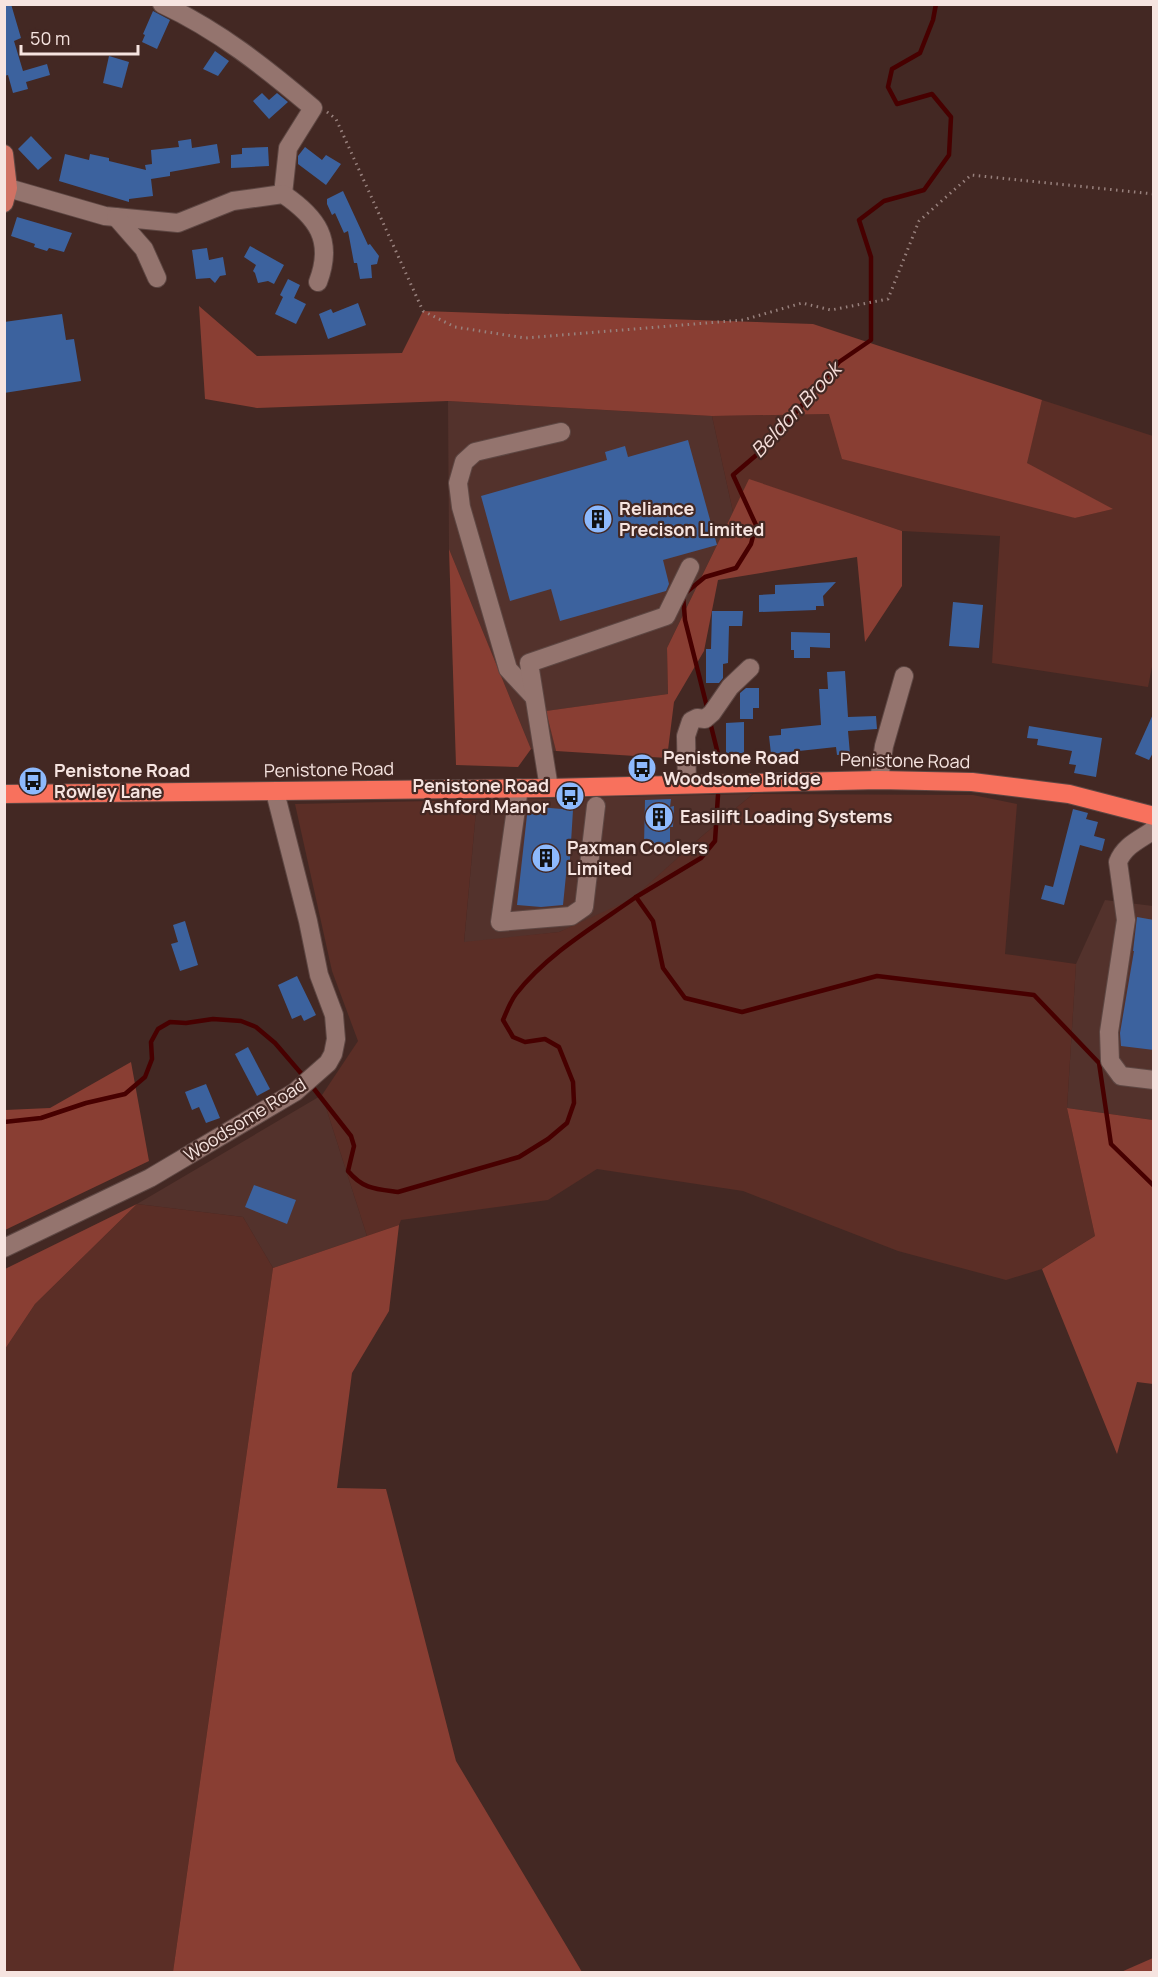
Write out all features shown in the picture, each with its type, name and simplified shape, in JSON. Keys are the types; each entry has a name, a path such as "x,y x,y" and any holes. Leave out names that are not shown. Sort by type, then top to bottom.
{"highway":[{"name":"Penistone Road","path":"4,794 549,788 879,780 972,782 1059,793 1154,816"}],"main road":[{"path":"4,154 6,195"}],"street":[{"path":"162,4 192,18 262,64 313,108 288,148 283,194"},
{"path":"6,195 105,216 178,223 233,201 283,194 302,207 317,224 324,248 324,267 318,282"},
{"path":"116,217 144,249 157,278"},
{"path":"534,697 508,669 461,507 458,483 464,462 476,452 561,432"},
{"path":"549,788 529,663 666,616 690,567"},
{"path":"687,784 686,736 691,721 708,716 730,687 750,668"},
{"path":"879,780 887,736 904,676"},
{"path":"519,788 500,922 571,916 584,907 596,806"},
{"name":"Woodsome Road","path":"4,1248 150,1178 296,1092 321,1071 333,1054 336,1039 334,1015 319,975 308,921 275,792"},
{"path":"1154,828 1128,847 1121,854 1118,862 1126,920 1108,1032 1110,1061 1121,1076 1154,1080"}],"path":[{"path":"322,108 336,119 423,311 455,327 525,338 743,320 802,303 831,310 888,299 919,221 971,175 1154,194"}],"shaded area":[{"path":"199,306 257,356 402,353 423,311 813,324 1042,400 1027,463 1113,509 1075,518 842,459 829,414 712,416 448,401 257,408 205,399"},
{"path":"1042,400 1153,436 1154,657 1148,687 992,663 1000,536 902,531 750,480 733,512 712,416 829,414 1075,518 1112,509 1026,463"},
{"path":"448,401 712,416 733,512 667,648 668,694 547,711 556,751 531,749 449,549"},
{"path":"749,479 902,531 902,586 865,642 857,557 718,580 704,651 674,702 667,758 556,751 546,711 668,694 667,648"},
{"path":"449,549 531,749 518,767 456,765"},
{"path":"753,794 701,837 626,905 559,932 464,943 477,800"},
{"path":"753,794 973,795 1017,804 1005,954 1076,964 1067,1108 1095,1236 1042,1269 1006,1280 898,1251 743,1191 597,1169 548,1200 401,1220 399,1225 367,1236 322,1095 358,1041 332,971 295,804 477,800 464,942 559,932 632,899"},
{"path":"1105,900 1153,906 1153,1120 1067,1108 1076,964"},
{"path":"131,1062 149,1161 5,1230 5,1110 50,1108"},
{"path":"322,1095 367,1236 273,1268 243,1217 137,1204"},
{"path":"1067,1108 1153,1120 1153,1384 1137,1382 1117,1454 1042,1269 1095,1236"},
{"path":"137,1204 243,1217 273,1268 173,1972 5,1972 5,1349 35,1304"},
{"path":"137,1204 35,1304 5,1349 5,1269"},
{"path":"399,1225 389,1311 352,1373 337,1488 386,1489 456,1761 582,1972 173,1972 273,1268"},
{"path":"1153,1958 1153,1972 1121,1972"}],"building":[{"path":"4,4 11,4 21,38 14,41 23,71 47,64 50,75 26,82 28,89 13,93 8,75 4,76"},
{"path":"153,11 170,20 157,49 142,42"},
{"path":"215,51 229,61 218,76 203,69"},
{"path":"109,56 129,62 122,88 103,83"},
{"path":"262,93 269,100 277,93 288,102 269,119 253,101"},
{"path":"31,136 52,158 38,170 18,149"},
{"path":"191,139 192,148 217,144 220,163 170,172 170,176 151,179 153,196 129,199 129,202 59,181 65,154 89,160 90,154 146,170 145,165 152,164 151,150 179,147 178,141"},
{"path":"268,147 269,166 231,168 231,155 242,154 242,148"},
{"path":"305,147 322,160 326,155 341,164 326,185 298,164 298,156"},
{"path":"343,191 368,245 370,244 379,256 377,264 371,265 372,278 360,279 357,263 354,263 348,231 344,233 335,213 332,215 327,204 327,199"},
{"path":"17,217 72,233 64,252 49,248 47,251 34,247 35,244 11,236"},
{"path":"250,246 284,265 274,284 268,281 258,283 253,271 256,265 244,257"},
{"path":"207,248 209,260 223,257 226,275 220,276 215,283 210,278 196,279 192,250"},
{"path":"288,279 300,285 294,298 306,304 296,324 275,314 283,297 280,295"},
{"path":"358,303 366,325 328,339 319,314 331,309 333,313"},
{"path":"62,314 66,340 74,339 81,381 4,393 4,322"},
{"name":"Reliance Precison Limited","path":"688,440 717,545 663,560 669,584 666,591 560,621 551,589 510,601 481,496 607,460 605,452 625,446 628,457"},
{"path":"836,582 823,596 824,606 816,606 816,610 759,612 759,595 775,594 775,585"},
{"path":"953,602 983,605 979,648 949,646"},
{"path":"712,611 743,611 742,626 729,626 728,663 723,664 723,678 719,683 706,683 706,649 711,649"},
{"path":"791,632 830,633 830,648 810,647 810,658 794,658 794,650 791,650"},
{"path":"845,671 848,717 876,716 877,729 848,731 850,754 837,755 836,747 771,754 769,736 781,735 781,729 821,725 819,689 828,689 827,672"},
{"path":"746,688 759,688 759,708 753,708 753,719 740,719 740,693"},
{"path":"1154,712 1154,751 1149,760 1135,754"},
{"path":"744,722 744,753 726,753 726,723"},
{"path":"1029,726 1102,738 1096,777 1074,773 1076,765 1069,764 1072,751 1037,745 1038,739 1027,738"},
{"name":"Easilift Loading Systems","path":"671,799 670,807 674,806 673,827 670,827 670,845 644,845 645,800"},
{"name":"Paxman Coolers Limited","path":"528,806 573,810 569,875 566,875 563,905 541,907 517,905"},
{"path":"1073,809 1088,813 1086,819 1098,822 1094,836 1105,839 1102,851 1080,845 1064,905 1041,899 1045,885 1053,887"},
{"path":"1137,917 1154,920 1154,1050 1121,1046 1120,1033 1134,951"},
{"path":"185,921 198,965 180,971 171,944 178,942 173,925"},
{"path":"297,976 316,1015 304,1021 301,1015 292,1019 278,985"},
{"path":"248,1047 270,1089 257,1096 235,1054"},
{"path":"206,1084 220,1118 206,1123 199,1107 192,1110 185,1092"},
{"path":"254,1185 296,1200 287,1224 245,1207"}],"waterway":[{"name":"Beldon Brook","path":"708,711 685,620 683,595 705,577 736,568 751,544 756,525 733,475 767,446 839,362 871,340 871,257 859,220 884,201 924,190 949,155 951,117 932,94 897,104 888,87 892,69 920,53 933,20 936,4"},
{"name":"Beldon Brook","path":"710,722 719,758"},
{"name":"Beldon Brook","path":"636,897 701,858 715,841 718,795"},
{"path":"311,1085 351,1136 354,1146 348,1171 364,1185 398,1192 519,1157 548,1139 567,1123 574,1103 573,1082 559,1047 545,1039 525,1042 513,1037 503,1020 516,994 542,966 572,941 636,897 653,921 663,968 685,998 742,1012 877,976 1034,995 1099,1063 1111,1144 1154,1186"},
{"path":"4,1122 41,1118 86,1103 125,1094 145,1077 152,1059 151,1042 158,1029 170,1022 186,1023 213,1019 241,1021 256,1027 275,1043 306,1079"}],"place":[{"name":"Reliance Precison Limited","path":"598,519"},
{"name":"Penistone Road Woodsome Bridge","path":"642,768"},
{"name":"Penistone Road Rowley Lane","path":"33,781"},
{"name":"Penistone Road Ashford Manor","path":"570,796"},
{"name":"Easilift Loading Systems","path":"659,817"},
{"name":"Paxman Coolers Limited","path":"546,858"}]}
